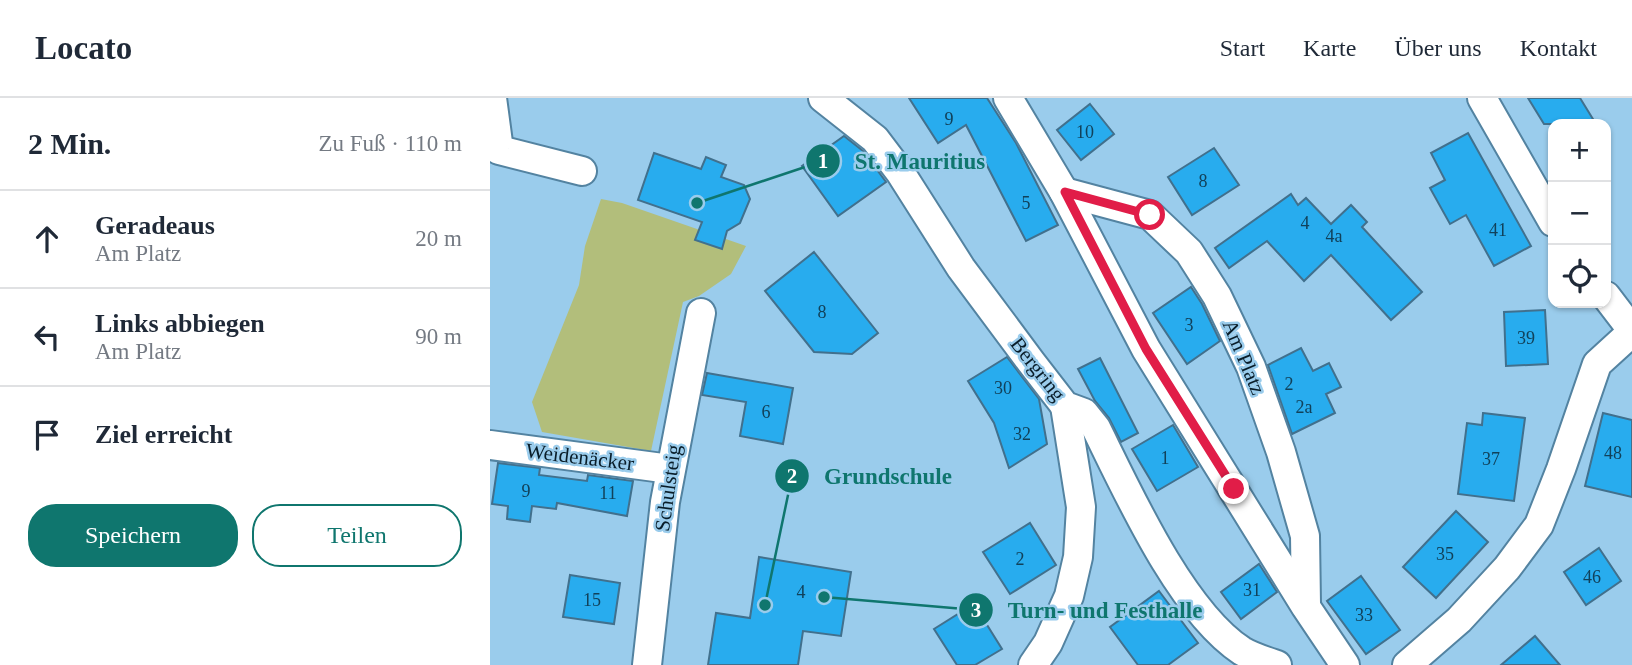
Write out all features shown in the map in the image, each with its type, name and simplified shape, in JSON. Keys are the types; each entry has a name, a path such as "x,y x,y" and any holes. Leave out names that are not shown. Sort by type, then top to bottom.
{"street":[{"path":"492,98 499,150 582,171"},
{"name":"Bergring","path":"823,98 875,139 900,172 961,268 1065,405 1084,413 1096,428 1173,573 1215,629 1243,652 1276,665"},
{"path":"1008,98 1065,192 1146,349 1345,665"},
{"path":"1482,98 1548,213"},
{"name":"Am Platz","path":"1065,192 1150,215 1189,252 1217,296 1251,367 1281,452 1305,536 1306,607"},
{"path":"1407,665 1459,621 1507,568 1539,525 1562,469 1597,364 1632,331 1611,303"},
{"name":"Schulsteig","path":"647,665 670,469 701,313"},
{"path":"1033,665 1048,643 1069,596 1078,557 1081,507 1065,405"},
{"name":"Weidenäcker","path":"490,446 670,469"}],"green space":[{"path":"601,199 622,203 746,246 731,274 699,296 683,302 651,451 542,432 532,402 579,285 585,246"}],"building":[{"path":"909,98 987,98 1016,143 1058,225 1026,241 966,125 938,143"},
{"path":"1528,98 1580,98 1593,119 1548,119 1548,124 1544,124"},
{"path":"1090,104 1114,134 1081,160 1057,130"},
{"path":"1468,133 1531,246 1494,266 1466,215 1450,224 1430,188 1445,180 1431,153"},
{"path":"844,136 863,151 886,182 838,216 802,166"},
{"path":"1214,148 1239,185 1192,215 1168,177"},
{"path":"654,153 701,169 706,157 726,165 721,177 744,185 750,199 740,223 727,231 722,249 695,240 702,222 638,200"},
{"path":"1291,194 1298,205 1306,198 1331,224 1351,205 1367,222 1362,227 1422,292 1391,320 1331,255 1304,281 1267,241 1229,268 1215,248"},
{"path":"814,252 878,333 852,354 814,352 765,291"},
{"path":"1191,287 1220,341 1187,364 1153,313"},
{"path":"1545,310 1548,364 1506,366 1504,312"},
{"path":"1301,348 1313,371 1329,363 1341,387 1326,394 1335,413 1292,434 1268,365"},
{"path":"1007,357 1039,399 1047,444 1009,468 994,423 968,381"},
{"path":"1100,358 1138,433 1121,442 1078,369"},
{"path":"707,373 793,388 783,444 740,436 746,402 702,395"},
{"path":"1483,413 1525,418 1514,501 1458,494 1467,423 1482,425"},
{"path":"1603,413 1632,420 1632,497 1585,486"},
{"path":"1173,425 1198,467 1157,491 1132,449"},
{"path":"498,463 540,468 539,475 587,481 588,475 633,481 627,516 557,503 556,509 532,506 530,522 507,519 508,506 492,504"},
{"path":"1456,511 1488,542 1436,598 1403,567"},
{"path":"1030,523 1056,565 1010,594 983,552"},
{"path":"1599,548 1621,581 1586,605 1564,572"},
{"path":"759,557 851,572 841,636 803,631 798,665 708,665 716,613 750,618"},
{"path":"1259,564 1277,592 1241,619 1221,592"},
{"path":"570,575 620,583 614,624 563,617"},
{"path":"1361,576 1400,630 1366,654 1327,601"},
{"path":"1159,591 1198,643 1168,665 1138,665 1110,627"},
{"path":"974,604 1002,649 975,665 957,665 934,629"},
{"path":"1535,636 1560,665 1501,665"}],"place":[{"name":"St. Mauritius","path":"697,203"},
{"name":"Turn- und Festhalle","path":"824,597"},
{"name":"Grundschule","path":"765,605"}],"route":[{"path":"1150,215 1065,192 1146,349 1234,489"}]}
